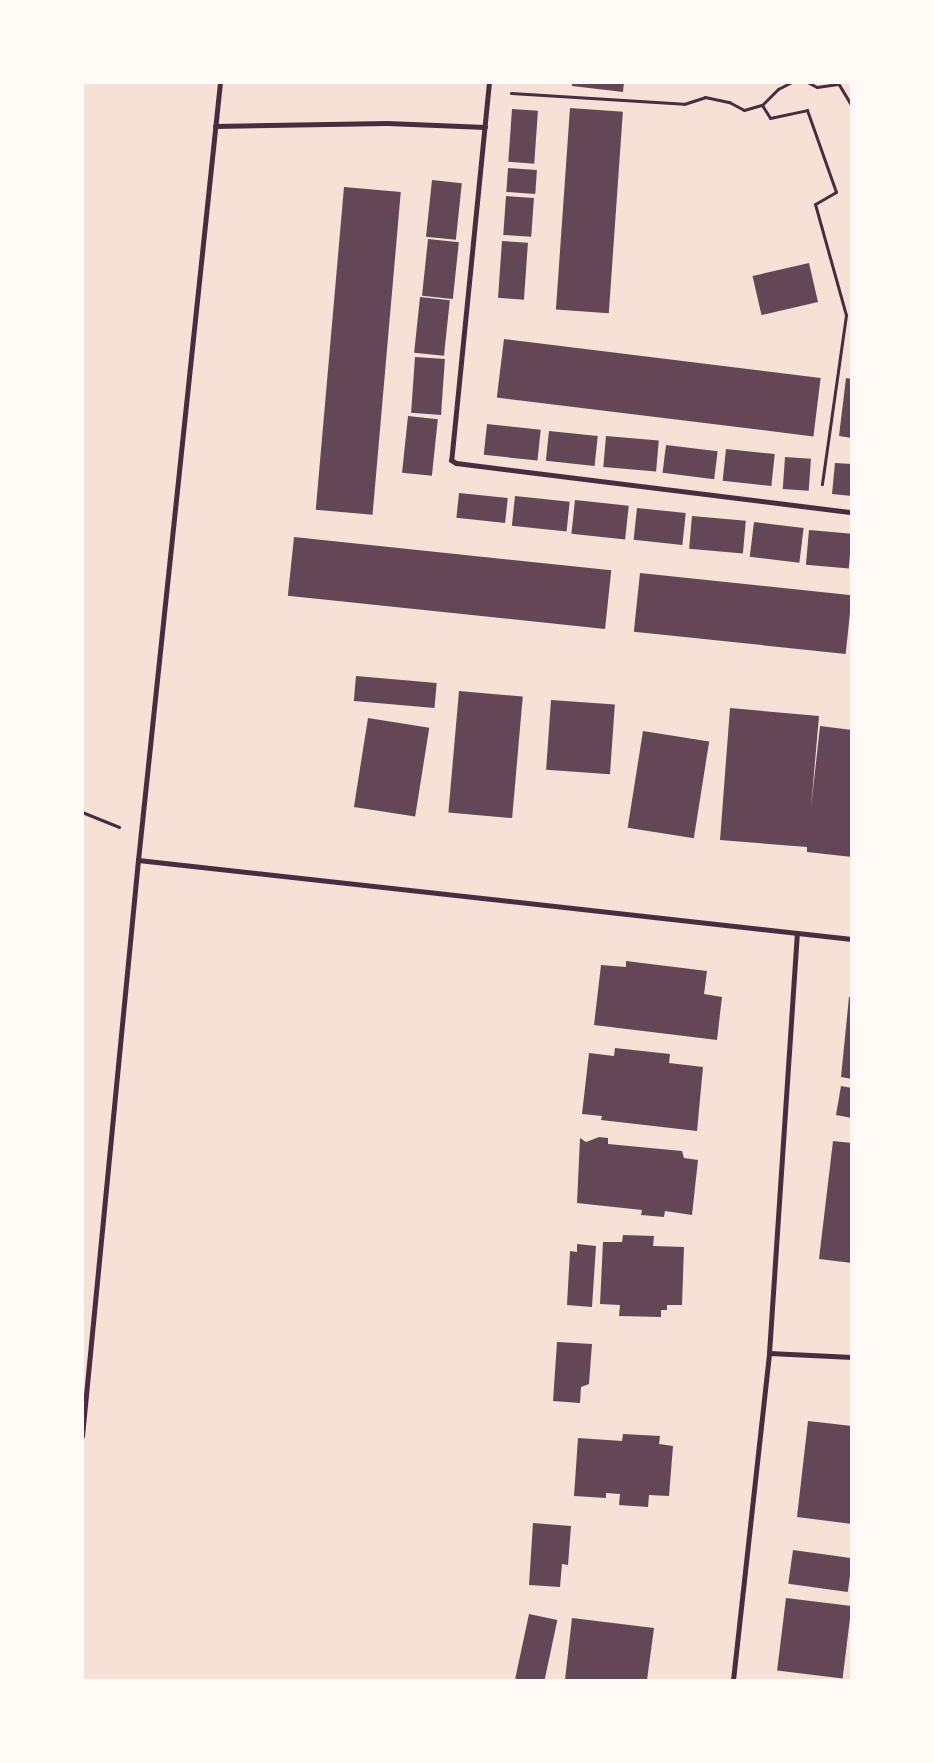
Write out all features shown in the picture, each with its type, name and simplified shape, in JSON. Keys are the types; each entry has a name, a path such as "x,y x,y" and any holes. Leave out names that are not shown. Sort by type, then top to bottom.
{"street":[{"path":"82,1436 140,837 220,82"},
{"path":"489,82 451,460 456,463 852,512"},
{"path":"215,126 387,124 484,127"},
{"path":"138,860 852,939"},
{"path":"733,1680 769,1353 797,934"},
{"path":"769,1353 852,1357"}],"path":[{"path":"488,92 684,104 705,97 729,102 744,110 762,105 778,89 792,82"},
{"path":"807,82 817,87 838,83 852,106"},
{"path":"762,105 770,118 807,110 836,192 815,204 846,315 819,508"},
{"path":"82,812 140,837"}],"building":[{"path":"572,82 624,82 623,92 572,86"},
{"path":"570,108 623,112 609,313 556,310"},
{"path":"512,109 538,111 534,164 508,162"},
{"path":"508,168 537,170 535,194 506,192"},
{"path":"432,180 462,183 456,240 426,237"},
{"path":"344,187 401,192 373,515 316,510"},
{"path":"506,196 534,198 531,237 503,235"},
{"path":"428,239 459,242 453,299 422,296"},
{"path":"502,241 528,243 524,300 498,298"},
{"path":"809,263 818,302 761,315 752,276"},
{"path":"420,297 450,300 444,356 414,353"},
{"path":"504,339 821,378 813,436 497,398"},
{"path":"415,357 445,359 441,415 411,413"},
{"path":"846,378 852,379 852,438 839,436"},
{"path":"408,416 438,419 432,476 402,473"},
{"path":"487,424 541,430 537,460 484,455"},
{"path":"549,431 598,436 595,466 546,461"},
{"path":"606,436 659,441 656,472 603,467"},
{"path":"666,445 718,451 714,479 663,473"},
{"path":"726,449 775,454 771,486 723,481"},
{"path":"785,457 811,459 809,491 783,489"},
{"path":"835,463 852,464 852,496 832,494"},
{"path":"459,493 508,498 505,523 456,518"},
{"path":"515,496 570,502 567,532 512,526"},
{"path":"575,500 629,506 625,539 571,534"},
{"path":"637,508 686,513 682,545 634,540"},
{"path":"692,516 746,521 743,554 689,549"},
{"path":"754,522 804,528 799,563 750,557"},
{"path":"809,530 852,534 849,569 806,565"},
{"path":"294,537 611,570 605,629 288,596"},
{"path":"640,573 852,595 846,654 634,632"},
{"path":"356,676 437,683 435,708 354,701"},
{"path":"459,691 523,697 512,818 448,813"},
{"path":"551,700 615,704 610,774 546,770"},
{"path":"730,708 819,716 811,808 820,726 852,730 852,857 807,852 807,847 720,840"},
{"path":"368,718 429,728 415,817 354,807"},
{"path":"643,731 709,741 694,838 628,828"},
{"path":"626,961 707,971 704,994 722,997 717,1040 594,1025 601,965 626,967"},
{"path":"849,997 852,997 852,1079 841,1077"},
{"path":"615,1048 670,1054 669,1063 703,1067 697,1131 601,1120 602,1116 582,1114 589,1053 614,1056"},
{"path":"841,1086 852,1088 852,1118 836,1115"},
{"path":"599,1137 608,1138 608,1144 682,1151 684,1158 698,1160 692,1215 665,1211 664,1217 641,1215 642,1210 577,1203 580,1138 586,1142"},
{"path":"833,1141 852,1143 852,1263 819,1259"},
{"path":"623,1235 654,1236 653,1246 684,1247 682,1305 667,1305 667,1310 661,1310 661,1317 619,1316 620,1305 600,1304 603,1242 622,1242"},
{"path":"577,1244 596,1246 592,1307 567,1305 570,1251 577,1252"},
{"path":"557,1342 592,1344 589,1384 581,1387 580,1403 553,1401"},
{"path":"808,1421 852,1426 852,1524 797,1517"},
{"path":"623,1434 660,1436 659,1444 673,1446 669,1496 649,1495 648,1507 619,1505 620,1494 606,1493 606,1498 574,1496 578,1438 622,1441"},
{"path":"533,1523 571,1526 568,1565 562,1564 560,1587 529,1585"},
{"path":"793,1550 852,1558 848,1592 788,1584"},
{"path":"786,1598 852,1606 843,1678 777,1670"},
{"path":"529,1614 557,1620 545,1680 515,1679"},
{"path":"572,1618 654,1628 647,1680 565,1680"}]}
